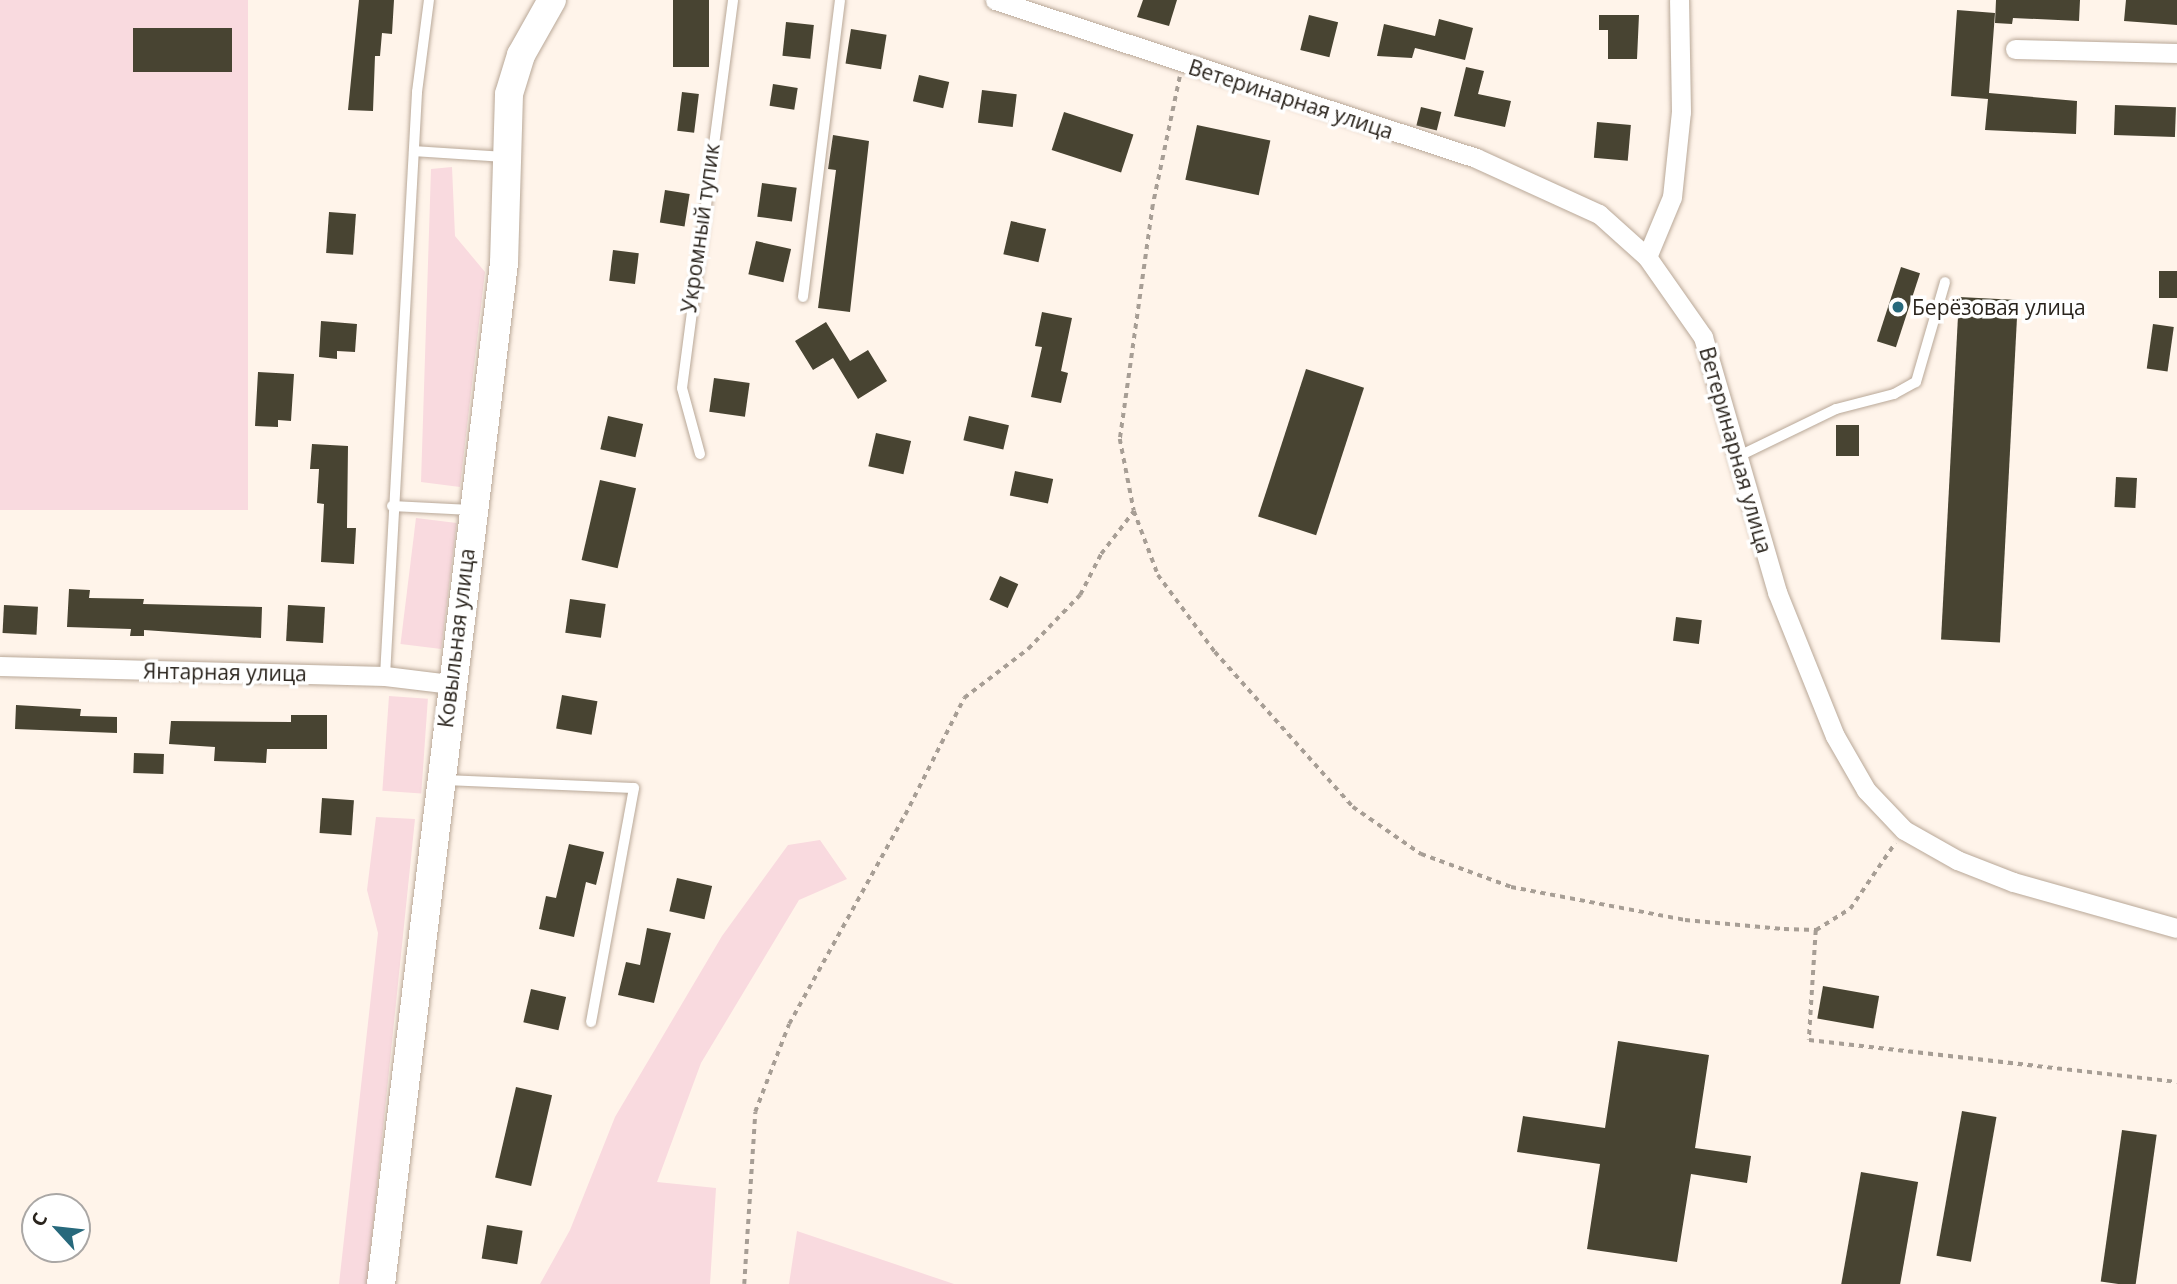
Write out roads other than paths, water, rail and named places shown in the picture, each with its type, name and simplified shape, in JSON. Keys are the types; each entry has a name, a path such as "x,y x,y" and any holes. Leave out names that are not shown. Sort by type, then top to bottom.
{"street":[{"name":"Ковыльная улица","path":"381,1284 450,684 504,262 509,94 521,55 552,0"},
{"name":"Ветеринарная улица","path":"995,0 1184,65 1476,158 1599,214 1647,257 1703,337 1777,592 1835,736 1866,790 1904,830 1957,860 2013,882 2177,928"},
{"path":"1647,257 1672,197 1681,112 1679,0"},
{"path":"2015,49 2177,53"},
{"name":"Янтарная улица","path":"0,666 385,676 450,684"}],"lane":[{"path":"385,676 392,506 420,52 429,0"},
{"name":"Укромный тупик","path":"700,454 682,388 733,0"},
{"path":"803,297 840,0"},
{"path":"414,151 506,157"},
{"path":"1736,457 1836,409 1894,394 1916,382 1945,282"},
{"path":"392,506 471,510"},
{"path":"440,780 634,788 591,1022"}],"place":[{"name":"Берёзовая улица","path":"1898,307"}]}
